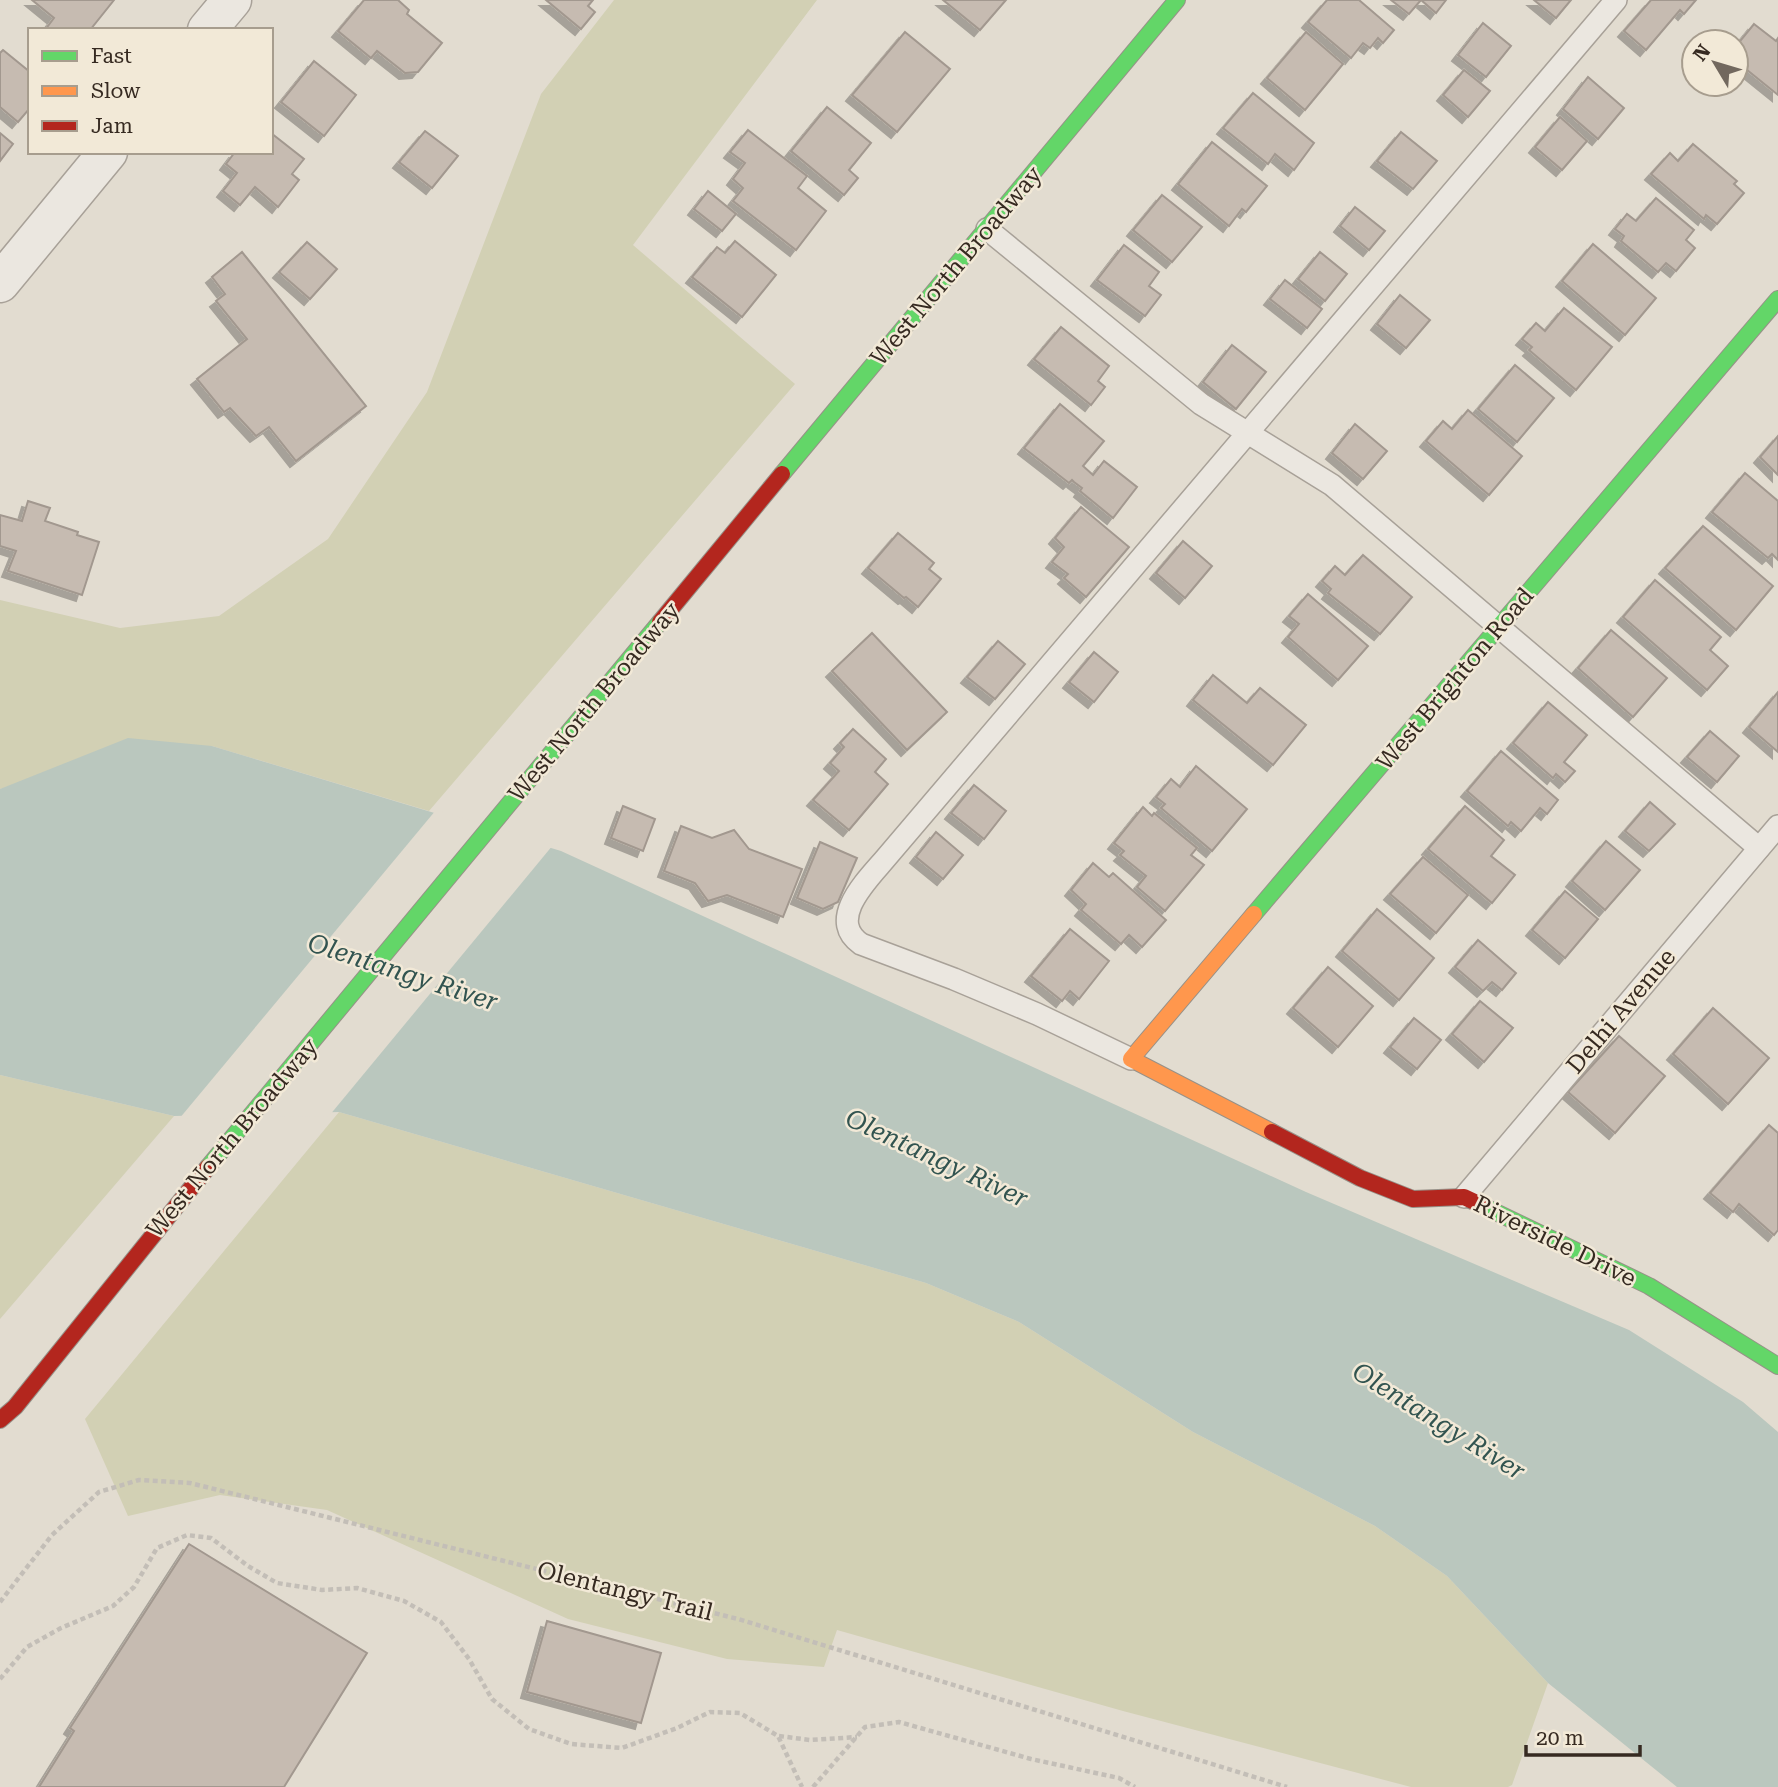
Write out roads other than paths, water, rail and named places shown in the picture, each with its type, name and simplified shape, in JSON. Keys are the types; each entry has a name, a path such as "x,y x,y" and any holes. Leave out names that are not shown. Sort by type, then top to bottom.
{"main road":[{"name":"West North Broadway","path":"2,1426 58,1353 532,775 1177,0"},
{"name":"West Brighton Road","path":"1132,1059 1778,299"},
{"name":"Riverside Drive","path":"1132,1059 1371,1182 1413,1199 1464,1197 1649,1286 1778,1366"}],"street":[{"path":"209,28 232,0"},
{"path":"0,283 106,154"}],"lane":[{"path":"1132,1059 1014,1004 861,944 851,936 848,929 848,911 861,887 1616,0"},
{"path":"987,229 1201,404 1332,485 1759,848"},
{"name":"Delhi Avenue","path":"1464,1197 1778,826"}],"water":[{"name":"Olentangy River","path":"128,738 212,746 561,851 1306,1192 1629,1330 1743,1402 1778,1432 1778,1787 1677,1787 1548,1683 1447,1576 1375,1526 1193,1432 1019,1322 926,1283 339,1112 174,1116 0,1075 0,789"}]}
